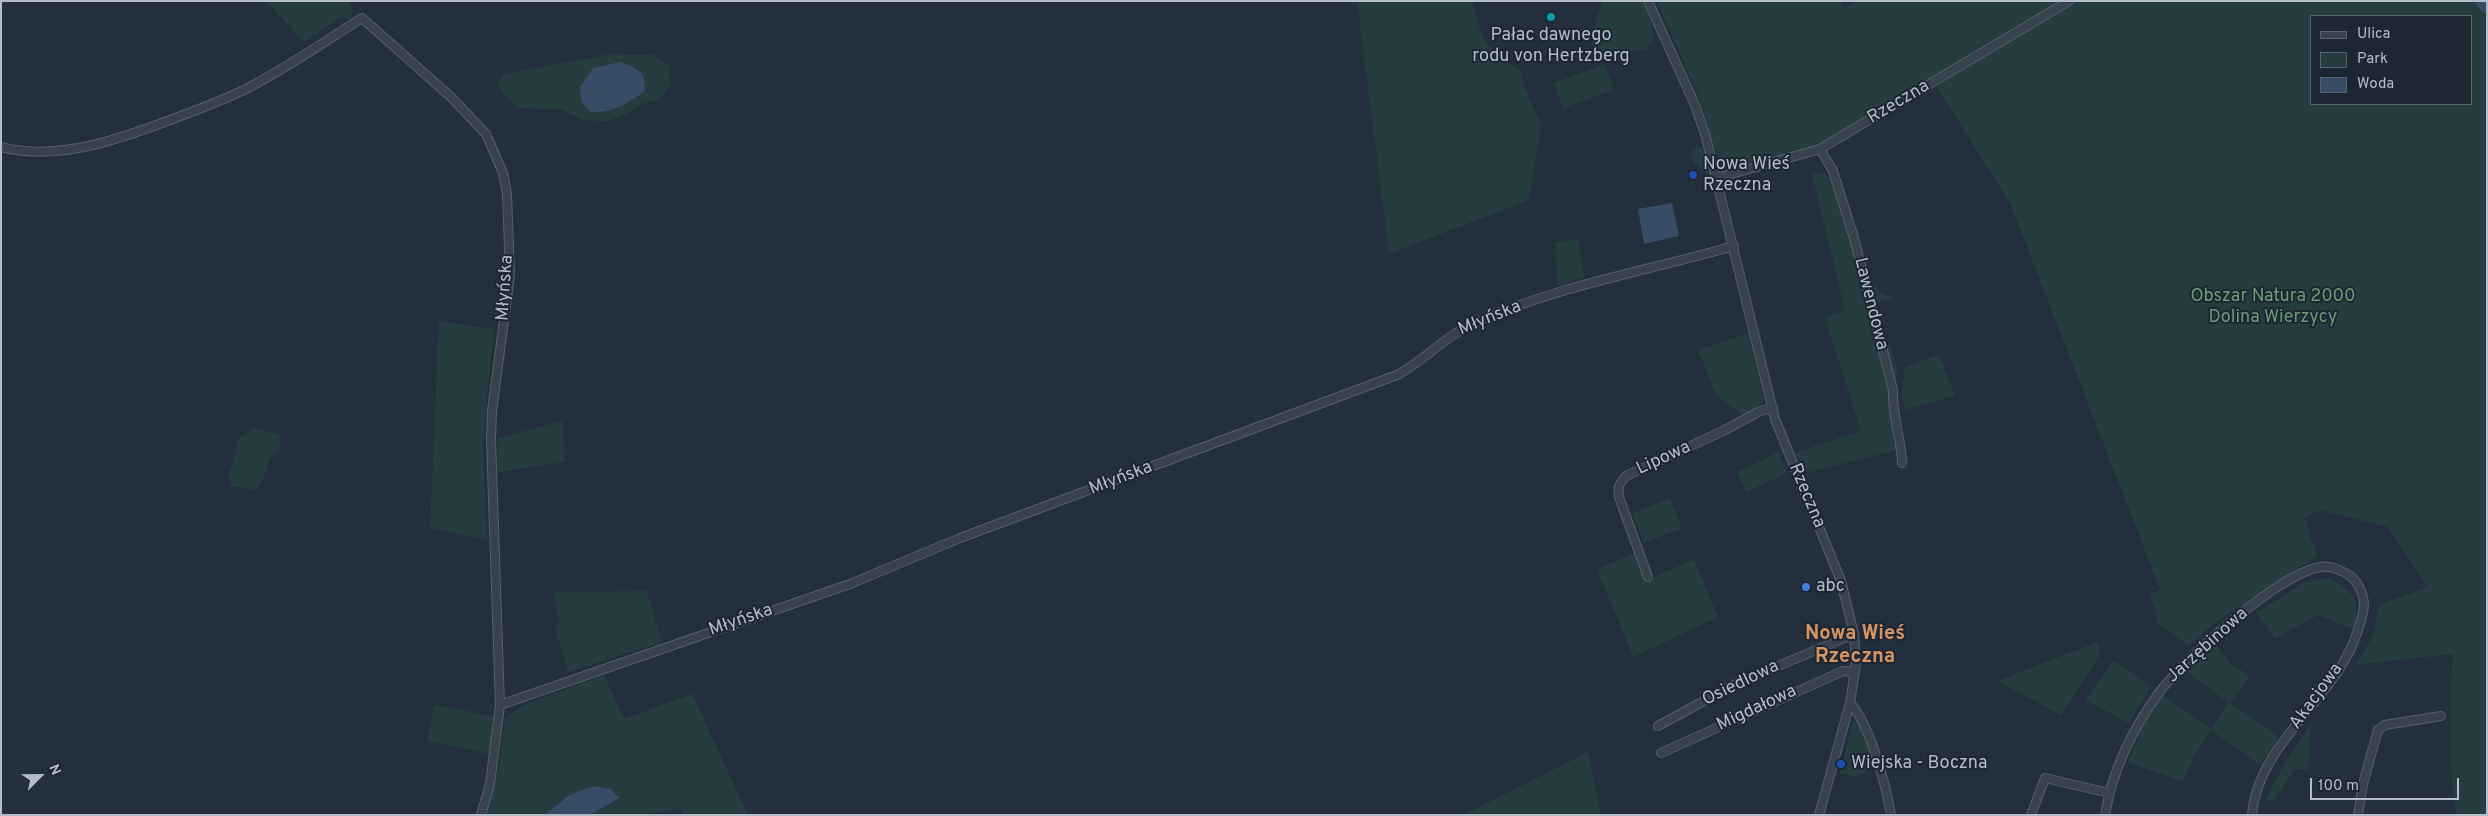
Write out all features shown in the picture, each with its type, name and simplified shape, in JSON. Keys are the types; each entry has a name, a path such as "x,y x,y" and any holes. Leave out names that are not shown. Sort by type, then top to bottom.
{"street":[{"name":"Rzeczna","path":"1648,1 1695,105 1717,178 1772,408 1784,445 1841,581 1854,634 1854,672 1850,704 1820,815"},
{"name":"Rzeczna","path":"1717,178 1820,150 2068,1"},
{"name":"Młyńska","path":"1,146 21,152 62,150 96,144 140,131 224,100 299,59 362,18 451,97 486,134 500,166 507,194 510,275 491,438 500,706 490,784 481,815"},
{"name":"Lawendowa","path":"1820,150 1833,171 1854,238 1893,390 1892,402 1902,446 1902,463"},
{"name":"Młyńska","path":"500,706 842,587 960,538 1397,375 1455,332 1490,317 1549,296 1626,273 1734,246"},
{"name":"Lipowa","path":"1648,577 1620,500 1618,488 1620,482 1626,476 1760,411 1772,408"},
{"name":"Jarzębinowa","path":"2105,815 2109,793 2125,750 2149,707 2179,669 2209,640 2270,593 2307,571 2320,567 2331,568 2352,578"},
{"name":"Akacjowa","path":"2252,815 2258,787 2272,758 2333,679 2356,637 2364,612 2364,603 2358,585 2352,578"},
{"name":"Osiedlowa","path":"1658,726 1734,685 1854,634"},
{"name":"Migdałowa","path":"1662,753 1843,671 1854,672"},
{"path":"1850,704 1859,712 1865,727 1891,815"},
{"path":"2358,815 2363,784 2378,730 2385,725 2441,716"},
{"path":"2031,815 2044,778 2109,793"}],"green space":[{"path":"266,1 347,1 353,10 351,20 341,17 304,42"},
{"path":"1357,1 1472,1 1478,24 1486,42 1499,57 1520,69 1526,92 1541,123 1529,200 1389,254"},
{"path":"1602,1 1642,1 1650,19 1654,39 1646,50 1603,51 1592,45 1596,20"},
{"name":"Obszar Natura 2000 Dolina Wierzycy","path":"1657,1 1839,1 1844,8 1860,1 2487,1 2487,815 2456,815 2453,795 2450,734 2453,654 2355,665 2373,636 2379,605 2428,587 2388,527 2320,510 2304,518 2317,556 2214,623 2189,646 2159,624 2150,595 2160,589 2010,203 1933,81 1822,145 1730,170 1721,167 1699,98"},
{"path":"611,54 654,55 669,65 671,84 660,99 642,104 624,115 606,122 581,119 563,110 517,108 502,93 498,84 503,74"},
{"path":"1605,64 1614,90 1563,108 1554,83"},
{"path":"1696,147 1703,148 1710,176 1694,163 1691,153"},
{"path":"1823,173 1831,178 1853,240 1875,286 1884,294 1897,297 1874,304 1898,370 1891,393 1897,450 1806,473 1795,453 1861,431 1825,317 1845,311 1812,174"},
{"path":"1577,239 1585,277 1558,286 1555,242"},
{"path":"439,321 494,329 483,442 487,540 430,528"},
{"path":"1748,333 1764,402 1742,415 1716,395 1698,350"},
{"path":"1939,355 1955,396 1905,410 1902,390 1905,367"},
{"path":"562,421 565,462 498,472 498,438"},
{"path":"254,428 279,434 281,448 270,459 262,482 254,490 231,486 229,474 240,437"},
{"path":"1779,452 1787,473 1746,492 1737,472"},
{"path":"1670,498 1682,528 1644,543 1632,514"},
{"path":"1635,553 1648,583 1657,575 1694,560 1718,617 1633,657 1597,569"},
{"path":"2329,578 2350,592 2354,598 2357,611 2353,629 2318,615 2275,639 2256,613 2308,580"},
{"path":"647,591 662,642 568,672 555,625 560,624 553,592"},
{"path":"2098,642 2100,651 2097,659 2061,715 1997,681"},
{"path":"2214,642 2230,663 2250,676 2230,703 2279,737 2260,764 2211,730 2193,757 2183,782 2128,762 2142,729 2163,695 2211,729 2229,703 2184,670"},
{"path":"2114,661 2151,686 2129,723 2085,700"},
{"path":"604,675 624,719 692,694 748,815 683,815 680,809 639,815 590,815 619,798 568,796 545,815 486,815 498,773 505,719 521,706"},
{"path":"434,705 493,716 490,754 428,741"},
{"path":"1853,721 1860,721 1869,745 1871,760 1865,772 1857,777 1840,773"},
{"path":"2311,724 2308,770 2295,769 2274,801 2265,800 2281,770"},
{"path":"1588,752 1601,815 1463,815"}],"water":[{"path":"620,62 636,69 642,74 645,91 619,107 606,111 590,112 581,101 580,87 593,68"},
{"path":"1672,203 1679,236 1644,244 1638,209"},
{"path":"592,786 611,789 619,798 590,815 545,815 568,796"}],"place":[{"name":"Pałac dawnego rodu von Hertzberg","path":"1551,17"},
{"name":"Nowa Wieś Rzeczna","path":"1693,175"},
{"name":"abc","path":"1806,587"},
{"name":"Wiejska - Boczna","path":"1841,764"}],"district":[{"name":"Nowa Wieś Rzeczna","path":"1855,646"}]}
